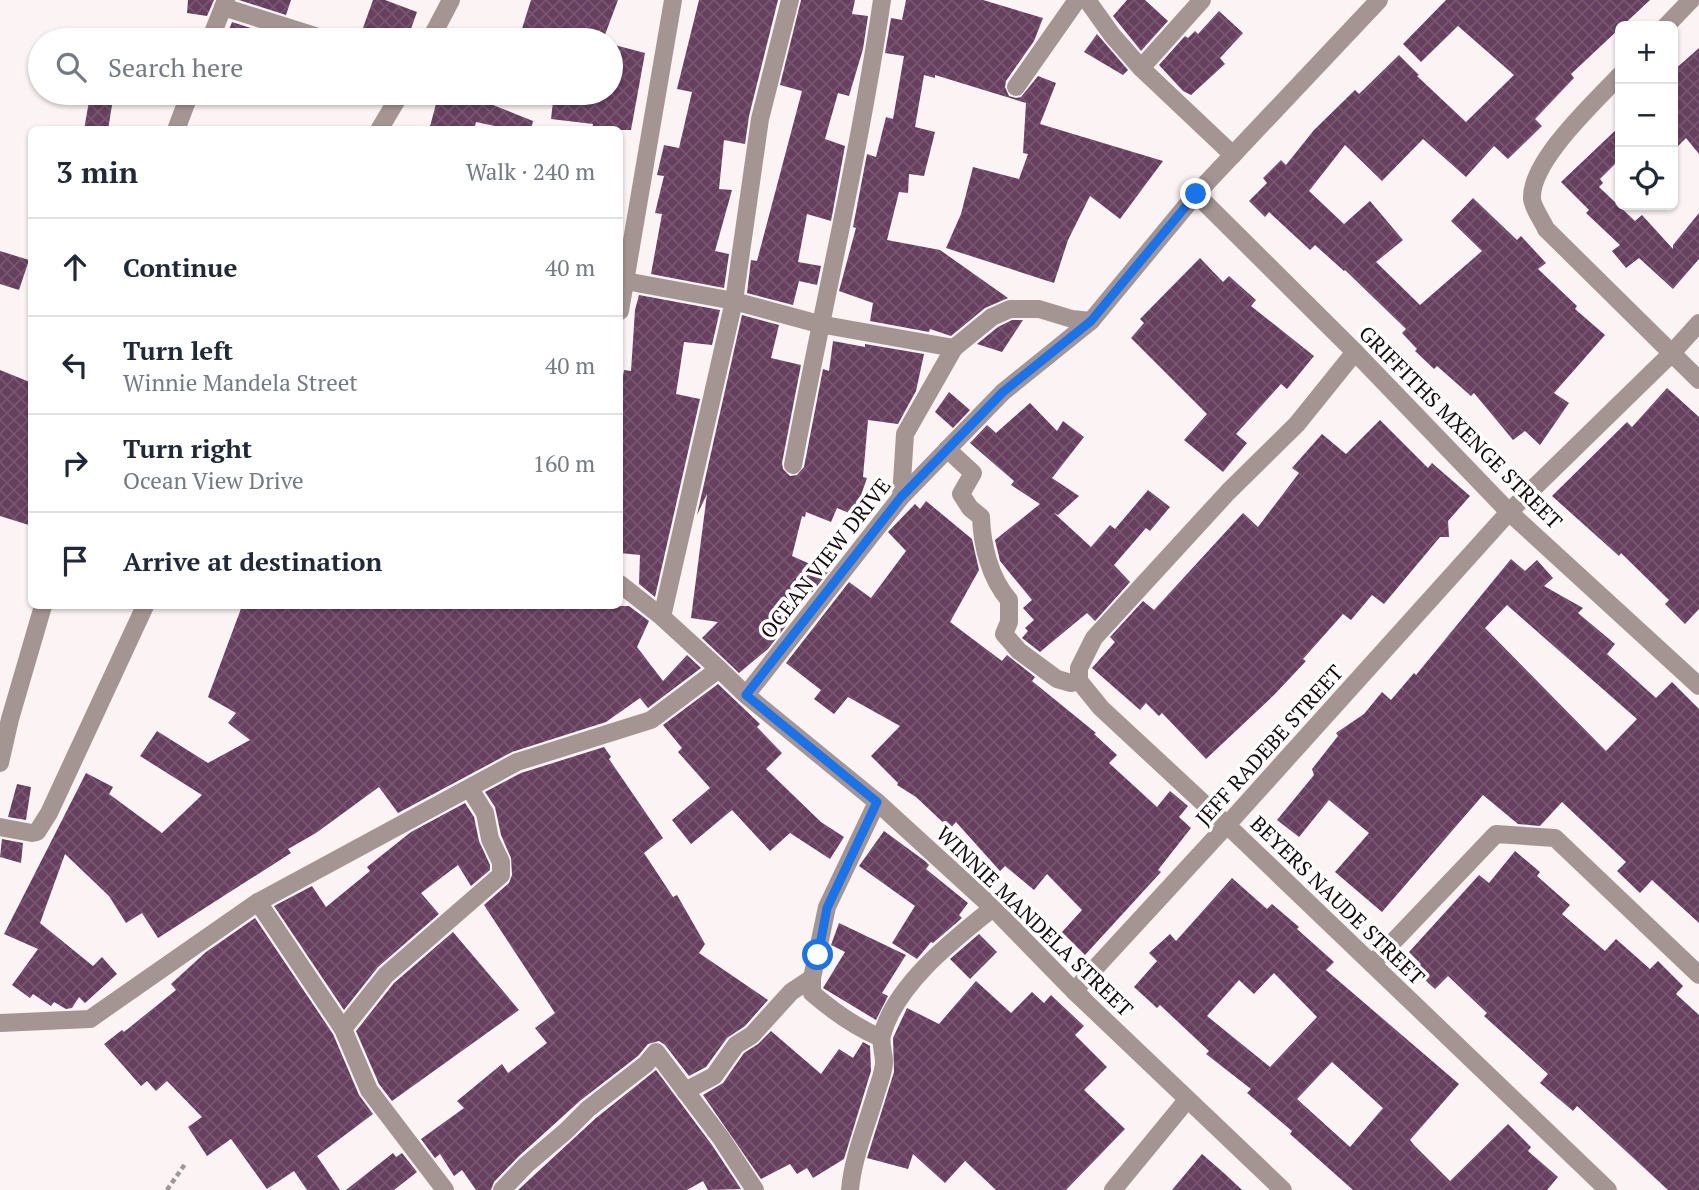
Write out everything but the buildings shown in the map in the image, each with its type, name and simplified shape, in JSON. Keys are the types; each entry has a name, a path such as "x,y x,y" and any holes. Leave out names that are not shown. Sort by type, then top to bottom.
{"street":[{"path":"436,28 451,0"},
{"path":"623,275 649,151 673,0"},
{"path":"662,617 734,301 760,119 790,0"},
{"path":"793,465 869,83 882,0"},
{"path":"1016,88 1077,0"},
{"path":"1087,0 1112,35 1141,68 1233,155"},
{"path":"1141,68 1202,0"},
{"name":"OCEAN VIEW DRIVE","path":"746,695 901,497 1003,392 1091,321 1196,194 1379,0"},
{"path":"1671,21 1691,0"},
{"path":"215,28 224,4 293,28"},
{"path":"1615,80 1559,142 1538,171 1532,200 1546,229 1699,380"},
{"path":"178,126 185,105"},
{"path":"381,126 394,105"},
{"name":"GRIFFITHS MXENGE STREET","path":"1196,194 1355,352 1509,512 1699,687"},
{"path":"623,280 734,301 819,324 954,348"},
{"path":"901,497 905,435 954,348 992,317 1010,309 1039,309 1072,319 1091,321"},
{"name":"JEFF RADEBE STREET","path":"1074,991 1509,512 1671,354 1699,323"},
{"path":"947,449 973,473 961,494 970,508 981,517 981,537 990,566 1009,600 1009,622 1004,634 1006,638 1057,679 1071,683 1079,681 1079,668 1094,638 1228,492 1297,424 1355,352"},
{"name":"WINNIE MANDELA STREET","path":"623,586 662,617 746,695 877,802 993,908 1074,991 1283,1190"},
{"path":"0,763 42,609"},
{"path":"0,827 37,832 144,609"},
{"path":"0,1023 90,1019 258,902 517,762 651,720 719,669"},
{"name":"BEYERS NAUDE STREET","path":"1079,681 1101,708 1608,1190"},
{"path":"343,1029 386,975 501,875 501,862 490,839 485,813 470,789"},
{"path":"877,802 827,908 812,978 812,993 858,1028 881,1038"},
{"path":"1372,964 1496,834 1555,838 1699,975"},
{"path":"258,902 343,1029 369,1090 445,1190"},
{"path":"850,1190 852,1165 869,1118 884,1063 881,1038 892,1010 910,986 951,942 993,908"},
{"path":"685,1091 713,1076 736,1045 752,1035 791,992 812,978"},
{"path":"1074,991 1283,1190"},
{"path":"502,1190 588,1109 646,1064 656,1052 721,1138 755,1190"},
{"path":"1112,1190 1188,1100"}],"path":[{"path":"167,1190 185,1164"}],"route":[{"path":"818,955 827,908 877,802 746,695 901,497 1003,392 1091,321 1196,194"}]}
